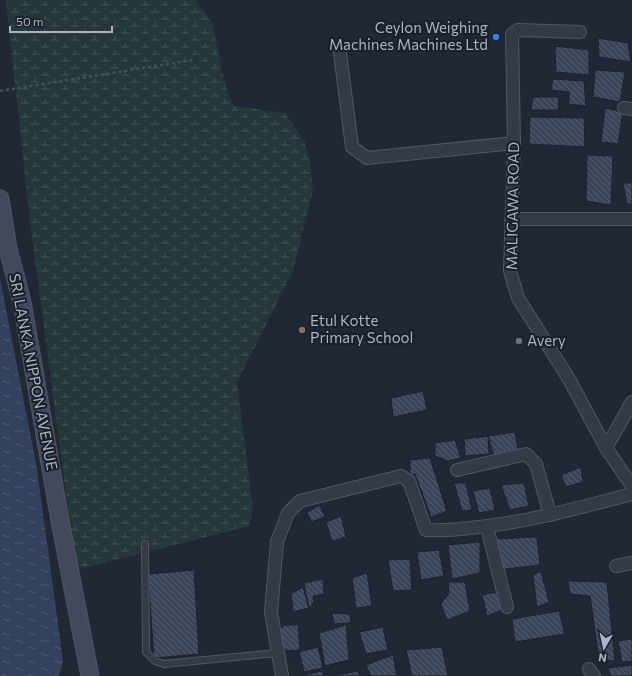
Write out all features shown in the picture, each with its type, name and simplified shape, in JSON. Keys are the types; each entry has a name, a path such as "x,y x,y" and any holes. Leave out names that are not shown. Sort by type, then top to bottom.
{"street":[{"name":"MALIGAWA ROAD","path":"580,32 518,30 512,34 514,143 510,271 518,298 569,379 606,448 632,486"},
{"path":"340,53 352,147 367,158 514,143"},
{"name":"SRI LANKA NIPPON AVENUE","path":"0,199 8,249 22,302 60,521 90,676"},
{"path":"511,219 632,219"},
{"path":"606,448 632,402"},
{"path":"457,470 526,454 536,464 550,515"},
{"path":"282,676 271,612 277,542 288,513 300,501 400,476 409,481 426,530 438,531 487,527 550,515 632,494"},
{"path":"487,527 506,607"},
{"path":"616,566 632,563"}],"lane":[{"path":"145,544 146,652 155,661 164,664 277,653"}],"path":[{"path":"0,91 193,60"}],"green space":[{"path":"6,0 196,0 212,23 227,92 234,106 285,113 304,141 310,161 313,190 293,271 237,382 253,509 249,526 76,570 30,222"}],"water":[{"path":"0,278 37,469 63,661 59,676 0,676"}],"building":[{"path":"598,38 628,43 631,62 599,57"},
{"path":"555,46 589,50 589,75 556,72"},
{"path":"595,70 625,72 620,102 593,97"},
{"path":"553,79 584,81 586,106 569,104 569,92 551,90"},
{"path":"533,97 559,97 558,110 531,110"},
{"path":"605,108 623,112 618,144 601,142"},
{"path":"530,117 584,118 585,147 529,144"},
{"path":"587,155 613,156 611,205 586,201"},
{"path":"623,183 632,183 632,204 627,204"},
{"path":"423,391 427,410 393,417 391,398"},
{"path":"515,432 518,449 494,456 488,436"},
{"path":"488,436 489,454 465,456 464,439"},
{"path":"455,440 461,458 448,461 435,456 435,443"},
{"path":"430,458 447,511 431,517 415,474 410,475 410,460"},
{"path":"581,467 583,482 566,487 561,475"},
{"path":"454,483 466,483 472,510 462,511"},
{"path":"524,483 529,506 510,510 501,485"},
{"path":"490,488 495,510 479,513 473,491"},
{"path":"320,505 325,517 311,522 307,512"},
{"path":"341,516 346,537 332,541 326,522"},
{"path":"537,537 540,565 498,570 492,539"},
{"path":"480,542 480,573 452,579 448,545"},
{"path":"439,550 444,576 421,580 417,552"},
{"path":"410,559 412,590 393,591 388,560"},
{"path":"194,570 199,654 154,658 148,574"},
{"path":"541,571 549,602 537,607 533,575"},
{"path":"367,573 372,606 356,608 352,578"},
{"path":"323,579 324,594 313,596 314,602 309,608 304,583"},
{"path":"568,581 607,582 615,661 599,660 590,596 570,594"},
{"path":"448,582 465,582 470,611 447,620 441,604 449,593"},
{"path":"303,587 309,608 293,612 291,594"},
{"path":"496,592 502,610 487,616 482,595"},
{"path":"559,611 565,634 515,642 512,619"},
{"path":"332,613 350,614 351,623 334,624"},
{"path":"285,625 298,625 300,650 287,651 280,646 278,631"},
{"path":"346,625 349,660 325,666 319,633"},
{"path":"383,627 388,650 366,654 359,632"},
{"path":"632,639 632,661 622,662 618,641"},
{"path":"318,647 323,668 304,672 299,652"},
{"path":"442,647 448,676 412,676 406,650"},
{"path":"393,655 397,676 371,676 366,665"},
{"path":"632,665 632,676 611,676 608,668"},
{"path":"322,671 324,676 300,676"},
{"path":"358,671 360,676 333,676"}],"place":[{"name":"Ceylon Weighing Machines Machines Ltd","path":"496,37"},
{"name":"Etul Kotte Primary School","path":"302,330"},
{"name":"Avery","path":"519,341"}]}
